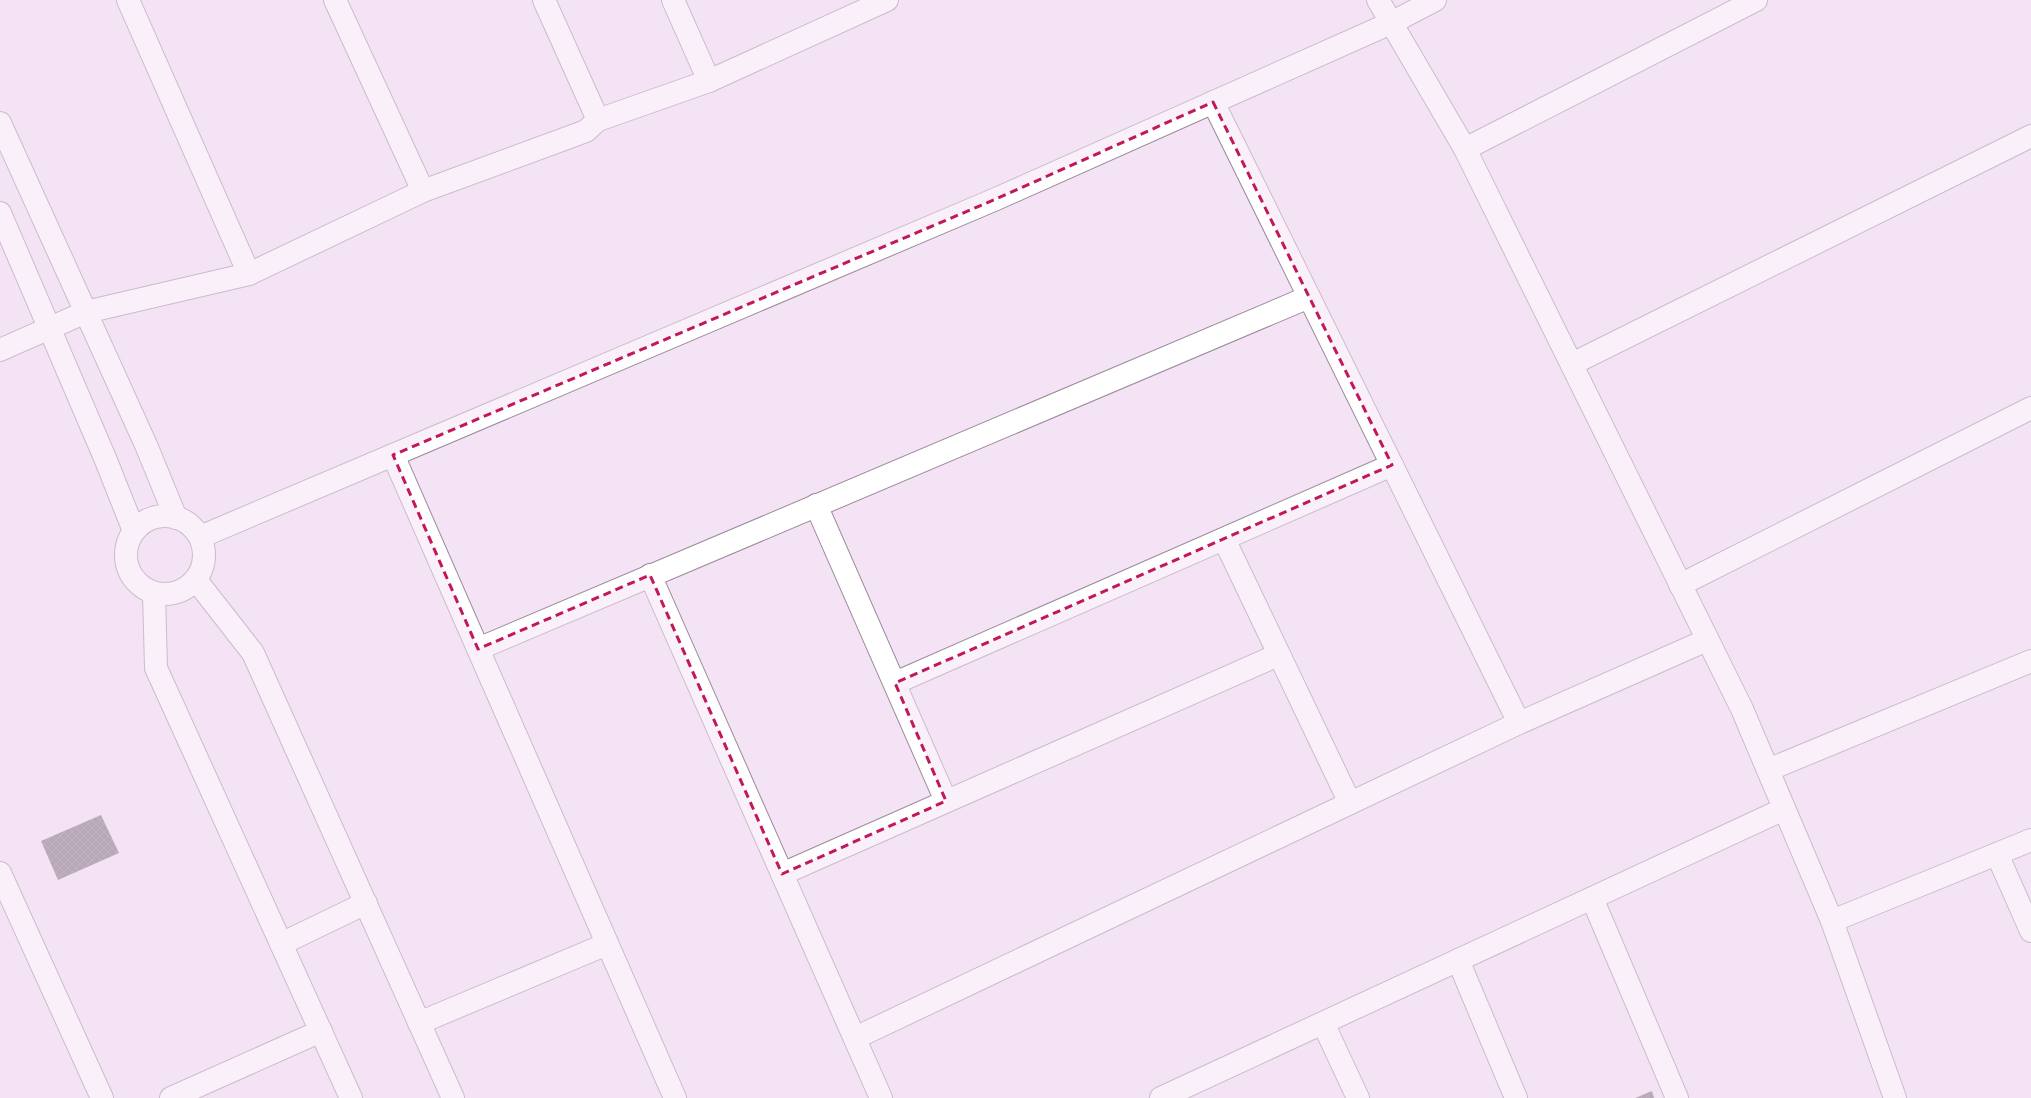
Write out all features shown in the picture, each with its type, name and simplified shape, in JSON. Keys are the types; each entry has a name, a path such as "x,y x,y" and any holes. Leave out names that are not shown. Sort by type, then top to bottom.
{"street":[{"path":"128,0 249,274"},
{"path":"335,0 423,191"},
{"path":"544,0 598,120"},
{"path":"673,0 709,81"},
{"path":"1378,0 1465,149 1742,709 1832,921 1895,1098"},
{"path":"200,537 996,199 1392,23 1435,0"},
{"path":"1465,149 1756,0"},
{"path":"0,350 86,312 249,274 423,191 586,131 598,120 709,81 882,1"},
{"path":"1213,102 1519,723"},
{"path":"0,123 146,445 176,518"},
{"path":"1572,364 2031,136"},
{"path":"0,213 50,328 134,531"},
{"path":"478,648 1309,297"},
{"path":"1680,585 2031,408"},
{"path":"393,455 675,1098"},
{"path":"895,683 1392,465"},
{"path":"816,505 946,801"},
{"path":"160,516 176,518 191,525 200,537 204,553 203,566 196,580 184,590 173,594 154,593 144,589 131,574 126,559 127,544 134,531 146,521 160,516"},
{"path":"1224,539 1278,655 1350,803"},
{"path":"650,576 881,1098"},
{"path":"196,580 253,653 366,903 451,1097"},
{"path":"154,593 156,668 351,1098"},
{"path":"855,1038 1519,723 1708,640"},
{"path":"782,874 1278,655"},
{"path":"1768,770 2031,661"},
{"path":"1161,1098 1195,1091 1323,1023 1784,808"},
{"path":"1832,921 2031,840"},
{"path":"1997,854 2031,931"},
{"path":"0,873 102,1098"},
{"path":"1592,898 1677,1098"},
{"path":"281,944 366,903"},
{"path":"419,1023 607,944"},
{"path":"1458,960 1516,1098"},
{"path":"1323,1023 1358,1098"},
{"path":"171,1098 321,1031"}],"highlighted area":[{"path":"1213,102 1392,465 895,683 946,801 782,874 650,575 478,649 393,455 996,199"}],"building":[{"path":"101,815 119,853 58,880 41,841"},
{"path":"1652,1091 1654,1098 1635,1098"}]}
